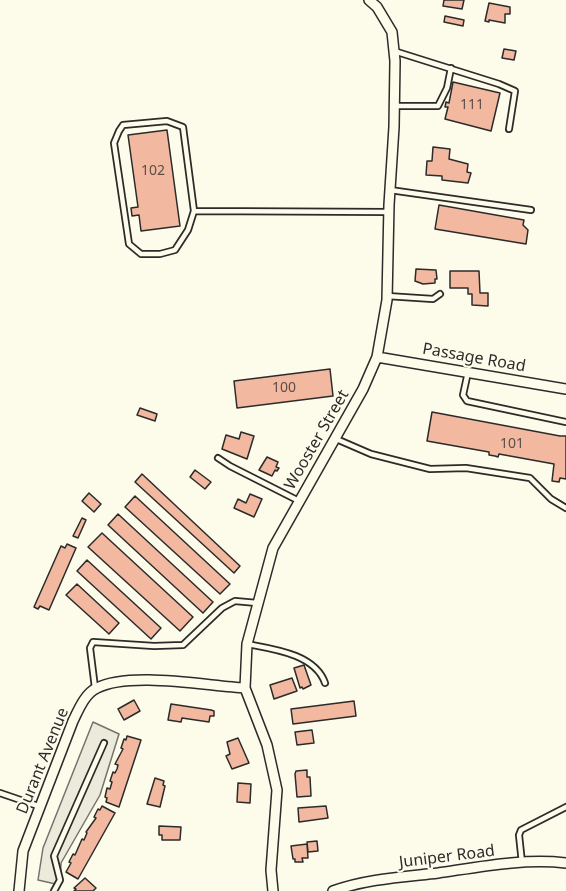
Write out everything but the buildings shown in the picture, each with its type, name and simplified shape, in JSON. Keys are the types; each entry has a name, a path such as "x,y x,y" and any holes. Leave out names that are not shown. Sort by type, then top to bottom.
{"street":[{"name":"Wooster Street","path":"273,891 271,870 278,790 267,746 245,688 247,644 273,548 363,389 377,357 387,297 394,51 392,32 377,7 369,0"},
{"name":"Passage Road","path":"377,357 566,389"},
{"path":"94,688 112,682 145,680 245,688"},
{"name":"Durant Avenue","path":"19,891 23,851 73,721 82,703 94,688"},
{"name":"Juniper Road","path":"333,891 346,886 389,879 522,863 548,861 566,863"}],"lane":[{"path":"394,51 515,91 509,129"},
{"path":"394,106 438,106 447,88 451,68"},
{"path":"167,121 183,127 194,211 188,230 175,250 160,254 141,254 129,244 114,143 123,125 167,121"},
{"path":"390,190 531,210"},
{"path":"194,211 389,212"},
{"path":"387,297 418,299 433,298 441,294"},
{"path":"468,372 463,396 467,401 566,422"},
{"path":"334,438 371,454 430,469 465,468 530,478 551,500 566,508"},
{"path":"218,459 299,501"},
{"path":"94,688 90,648 93,642 154,646 183,645 222,608 235,601 257,603"},
{"path":"247,644 270,649 309,663 318,669 326,683"},
{"path":"54,891 60,880 54,856 104,743"},
{"path":"0,793 41,807"},
{"path":"522,863 519,835 521,830 566,807"}],"shaded area":[{"path":"93,722 119,734 100,795 61,863 60,885 38,880 43,848"}]}
